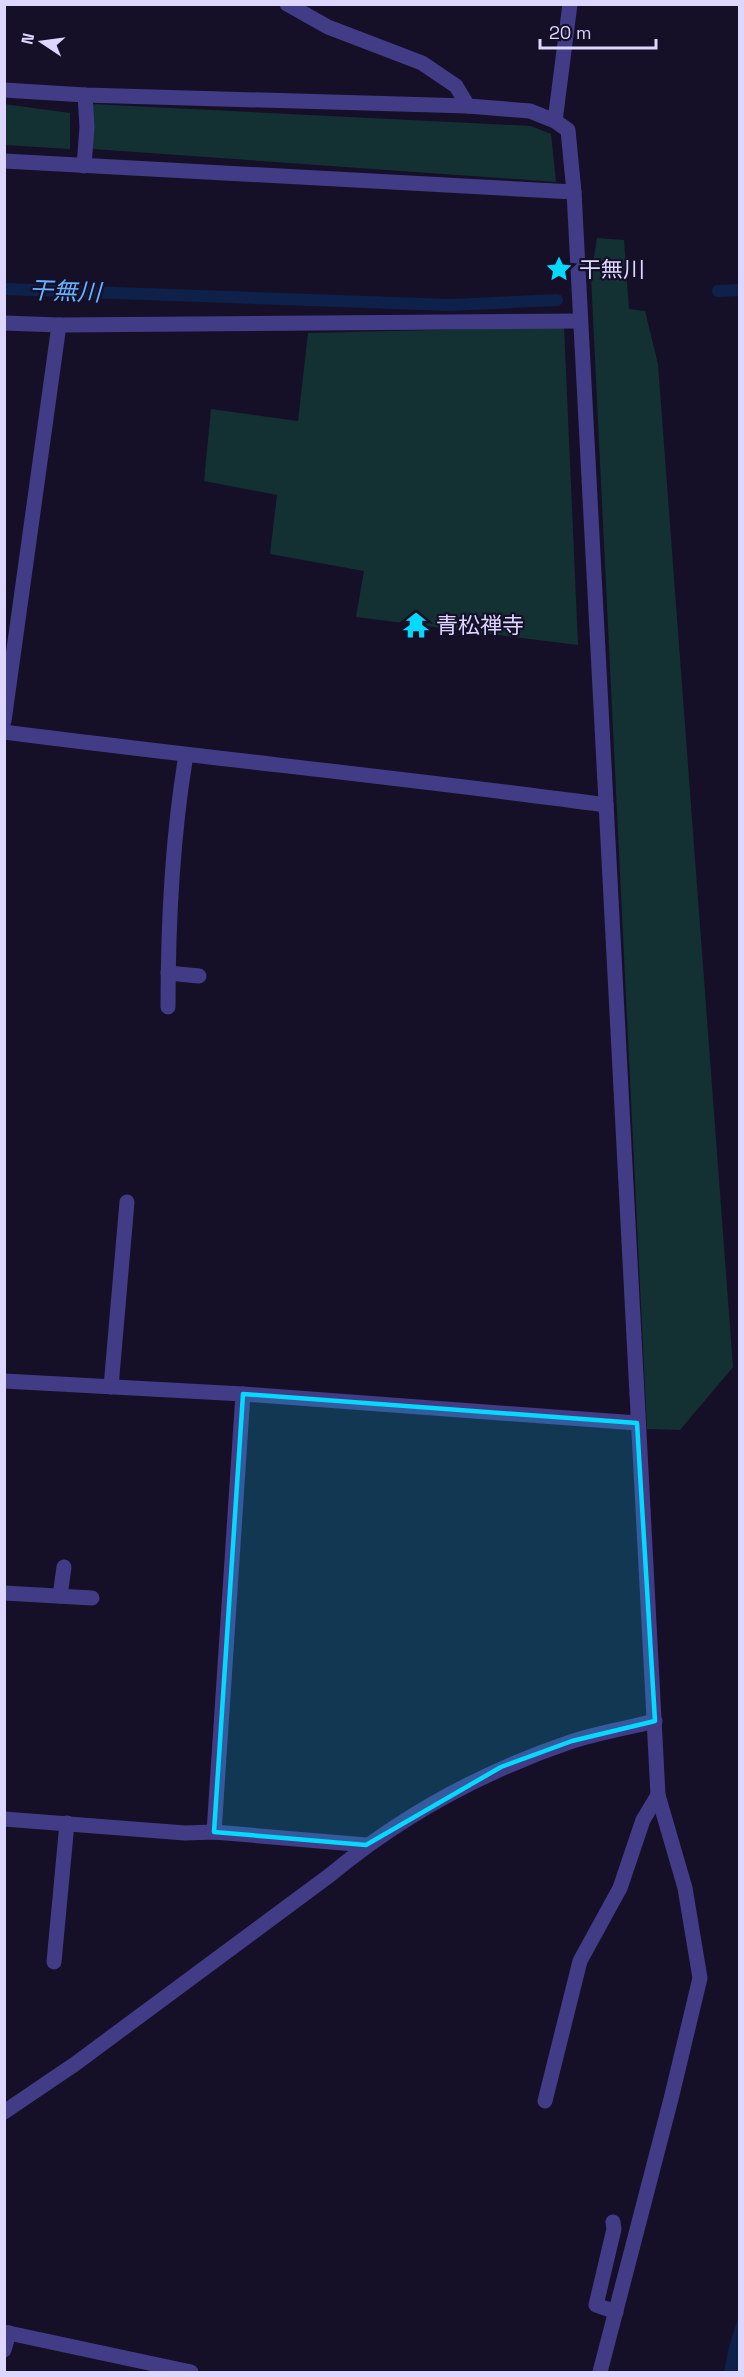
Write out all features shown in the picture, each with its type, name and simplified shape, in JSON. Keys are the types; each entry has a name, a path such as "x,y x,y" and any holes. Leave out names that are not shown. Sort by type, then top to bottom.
{"street":[{"path":"287,4 328,27 422,63 456,86 468,106"},
{"path":"555,121 570,4"},
{"path":"4,90 85,95 468,106 530,111 555,121 568,130 574,192 658,1795 685,1887 700,1978 600,2373"},
{"path":"84,166 87,127 85,95"},
{"path":"4,161 574,192"},
{"path":"4,323 59,325 580,321"},
{"path":"4,721 59,325"},
{"path":"4,732 186,755 437,782 606,805"},
{"path":"168,1007 171,883 186,755"},
{"path":"168,973 200,976"},
{"path":"111,1387 127,1202"},
{"path":"4,1381 243,1394 637,1423"},
{"path":"214,1832 243,1394"},
{"path":"60,1596 64,1567"},
{"path":"4,1593 92,1598"},
{"path":"4,2112 75,2064 330,1875 366,1845 420,1810 501,1767 572,1741 655,1721"},
{"path":"545,2101 580,1961 620,1888 643,1820 658,1795"},
{"path":"4,1819 185,1833 214,1832 366,1845"},
{"path":"54,1962 67,1823"},
{"path":"613,2222 614,2229 596,2305 616,2312"},
{"path":"4,2350 7,2333 191,2373"}],"highlighted area":[{"path":"243,1394 637,1423 655,1721 572,1741 501,1767 366,1845 214,1832"}],"green space":[{"path":"4,104 70,113 70,149 5,145"},
{"path":"91,104 531,126 551,134 556,182 93,149"},
{"path":"597,238 624,240 629,309 645,311 658,364 733,1367 680,1430 647,1429 591,276"},
{"path":"564,327 578,645 356,617 364,571 270,554 277,495 204,481 211,409 298,421 308,333"}],"water":[{"path":"739,2315 739,2372 724,2372 729,2347"}],"waterway":[{"name":"干無川","path":"4,289 450,305 557,300"},
{"name":"干無川","path":"718,291 740,290"}],"place":[{"name":"干無川","path":"559,269"},
{"name":"青松禅寺","path":"416,625"}]}
